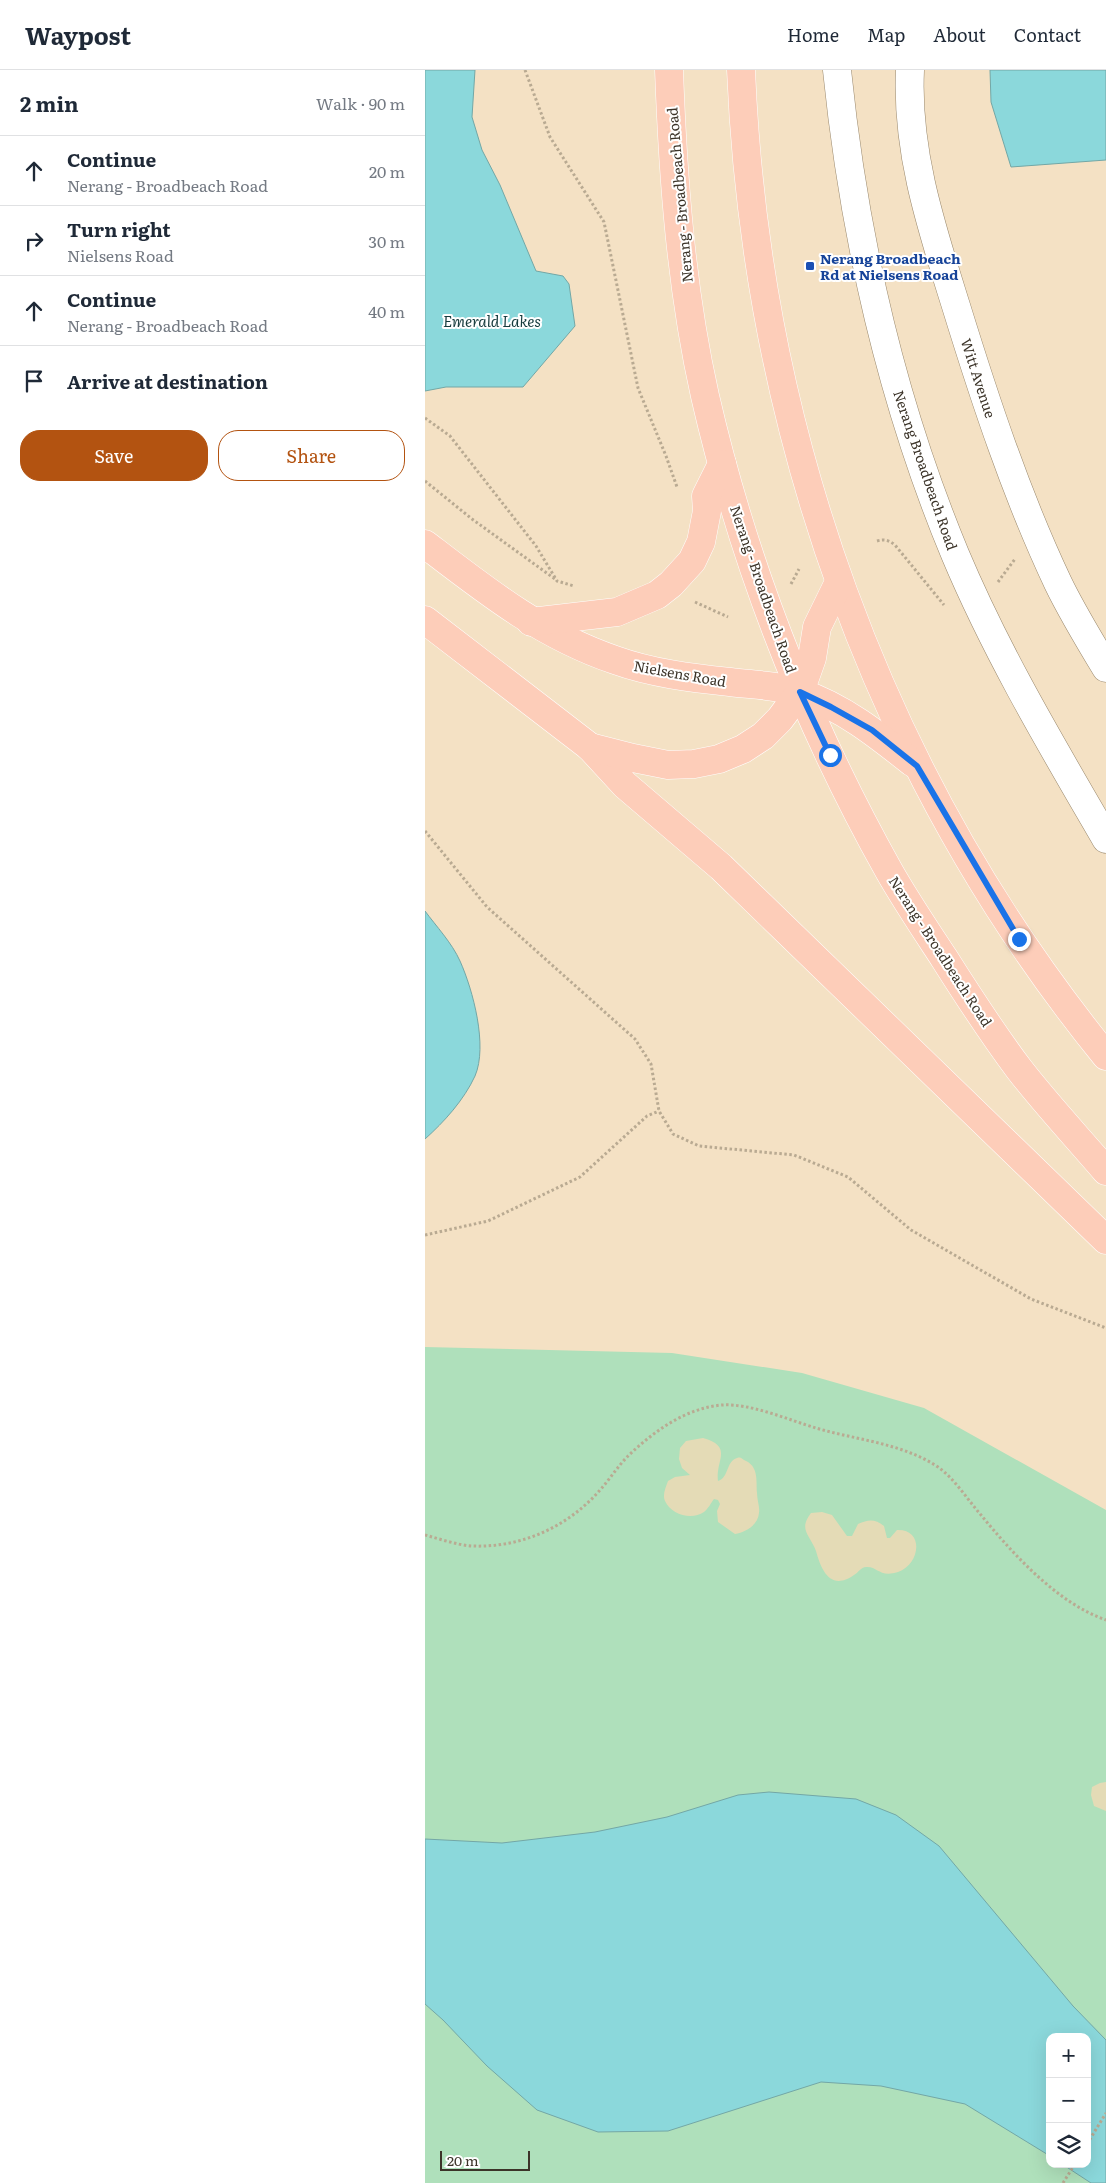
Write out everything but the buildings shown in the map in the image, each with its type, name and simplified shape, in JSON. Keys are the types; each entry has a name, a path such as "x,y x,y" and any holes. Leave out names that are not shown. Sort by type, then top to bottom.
{"main road":[{"name":"Nerang - Broadbeach Road","path":"669,70 679,223 689,305 705,394 722,464 771,615 800,692 856,810 890,873 932,939 973,1003 1020,1070 1106,1170"},
{"path":"741,70 751,207 761,283 791,423 809,490 839,582 870,662 917,766 1019,939 1081,1025 1106,1056"},
{"path":"531,622 617,612 657,595 671,584 692,561 701,542 707,511 706,496 722,464"},
{"name":"Nielsens Road","path":"425,544 531,622 572,644 624,663 667,674 760,684 800,692 872,730 917,766"},
{"path":"590,747 668,765 694,764 719,759 743,749 763,736 780,719 800,692 812,658 817,627 839,582"},
{"path":"425,620 590,747 625,785 721,867 1106,1240"}],"street":[{"name":"Nerang Broadbeach Road","path":"837,70 844,139 872,292 898,391 927,480 955,554 994,638 1033,714 1106,840"},
{"name":"Witt Avenue","path":"910,70 909,90 914,146 925,205 988,410 1039,540 1078,622 1106,668"}],"path":[{"path":"525,70 550,138 604,222 638,388 677,486 677,495"},
{"path":"425,418 451,436 536,546 557,580"},
{"path":"425,481 472,519 557,580 576,587"},
{"path":"877,541 882,539 890,541 939,601 948,606"},
{"path":"997,583 1016,556 1039,540"},
{"path":"688,599 728,616"},
{"path":"425,831 487,907 635,1039 651,1064 659,1111 673,1134 699,1146 794,1155 848,1178 911,1230 1031,1299 1106,1328"},
{"path":"425,1235 488,1221 580,1177 647,1116 659,1111"},
{"path":"425,1535 470,1546 503,1546 531,1539 565,1521 599,1492 628,1457 658,1431 691,1412 723,1405 750,1408 838,1434 905,1451 938,1467 962,1491 1017,1556 1061,1596 1106,1620"},
{"path":"1091,2137 1106,2113"},
{"path":"1063,2183 1072,2168"}],"green space":[{"path":"425,1347 672,1353 802,1373 924,1408 1106,1510 1106,2183 425,2183"}],"sand":[{"path":"703,1438 718,1446 721,1450 718,1481 724,1477 731,1462 737,1458 741,1458 749,1463 754,1470 759,1513 754,1524 743,1532 735,1534 718,1522 717,1511 720,1504 718,1500 714,1499 708,1508 699,1515 688,1516 677,1513 668,1506 664,1499 668,1481 675,1477 690,1475 682,1468 679,1459 680,1448 686,1441"},
{"path":"822,1512 832,1515 847,1536 852,1536 858,1524 865,1521 875,1521 884,1526 887,1538 890,1538 897,1530 906,1531 912,1535 915,1541 915,1555 905,1568 898,1572 887,1574 866,1567 846,1580 833,1580 824,1571 805,1528 811,1513"},
{"path":"1106,1782 1106,1811 1094,1806 1091,1795 1092,1787"}],"water":[{"name":"Emerald Lakes","path":"425,70 475,70 472,117 482,150 500,185 536,271 563,276 569,284 575,326 523,387 446,387 425,391"},
{"path":"990,70 1106,70 1106,160 1011,167 991,102"},
{"path":"425,911 453,948 465,973 474,1002 480,1049 479,1064 475,1076 465,1094 446,1118 425,1139"},
{"path":"769,1792 856,1799 896,1815 939,1846 1073,2006 1106,2040 1106,2183 1091,2183 1068,2168 1091,2168 1091,2033 1046,2033 1046,2154 965,2104 881,2086 821,2082 668,2131 598,2132 537,2110 487,2066 425,2004 425,1839 502,1843 595,1832 667,1817 738,1795"}],"place":[{"name":"Nerang Broadbeach Rd at Nielsens Road","path":"810,266"}],"route":[{"path":"830,755 800,692 872,730 917,766 967,854 1019,939"}]}
